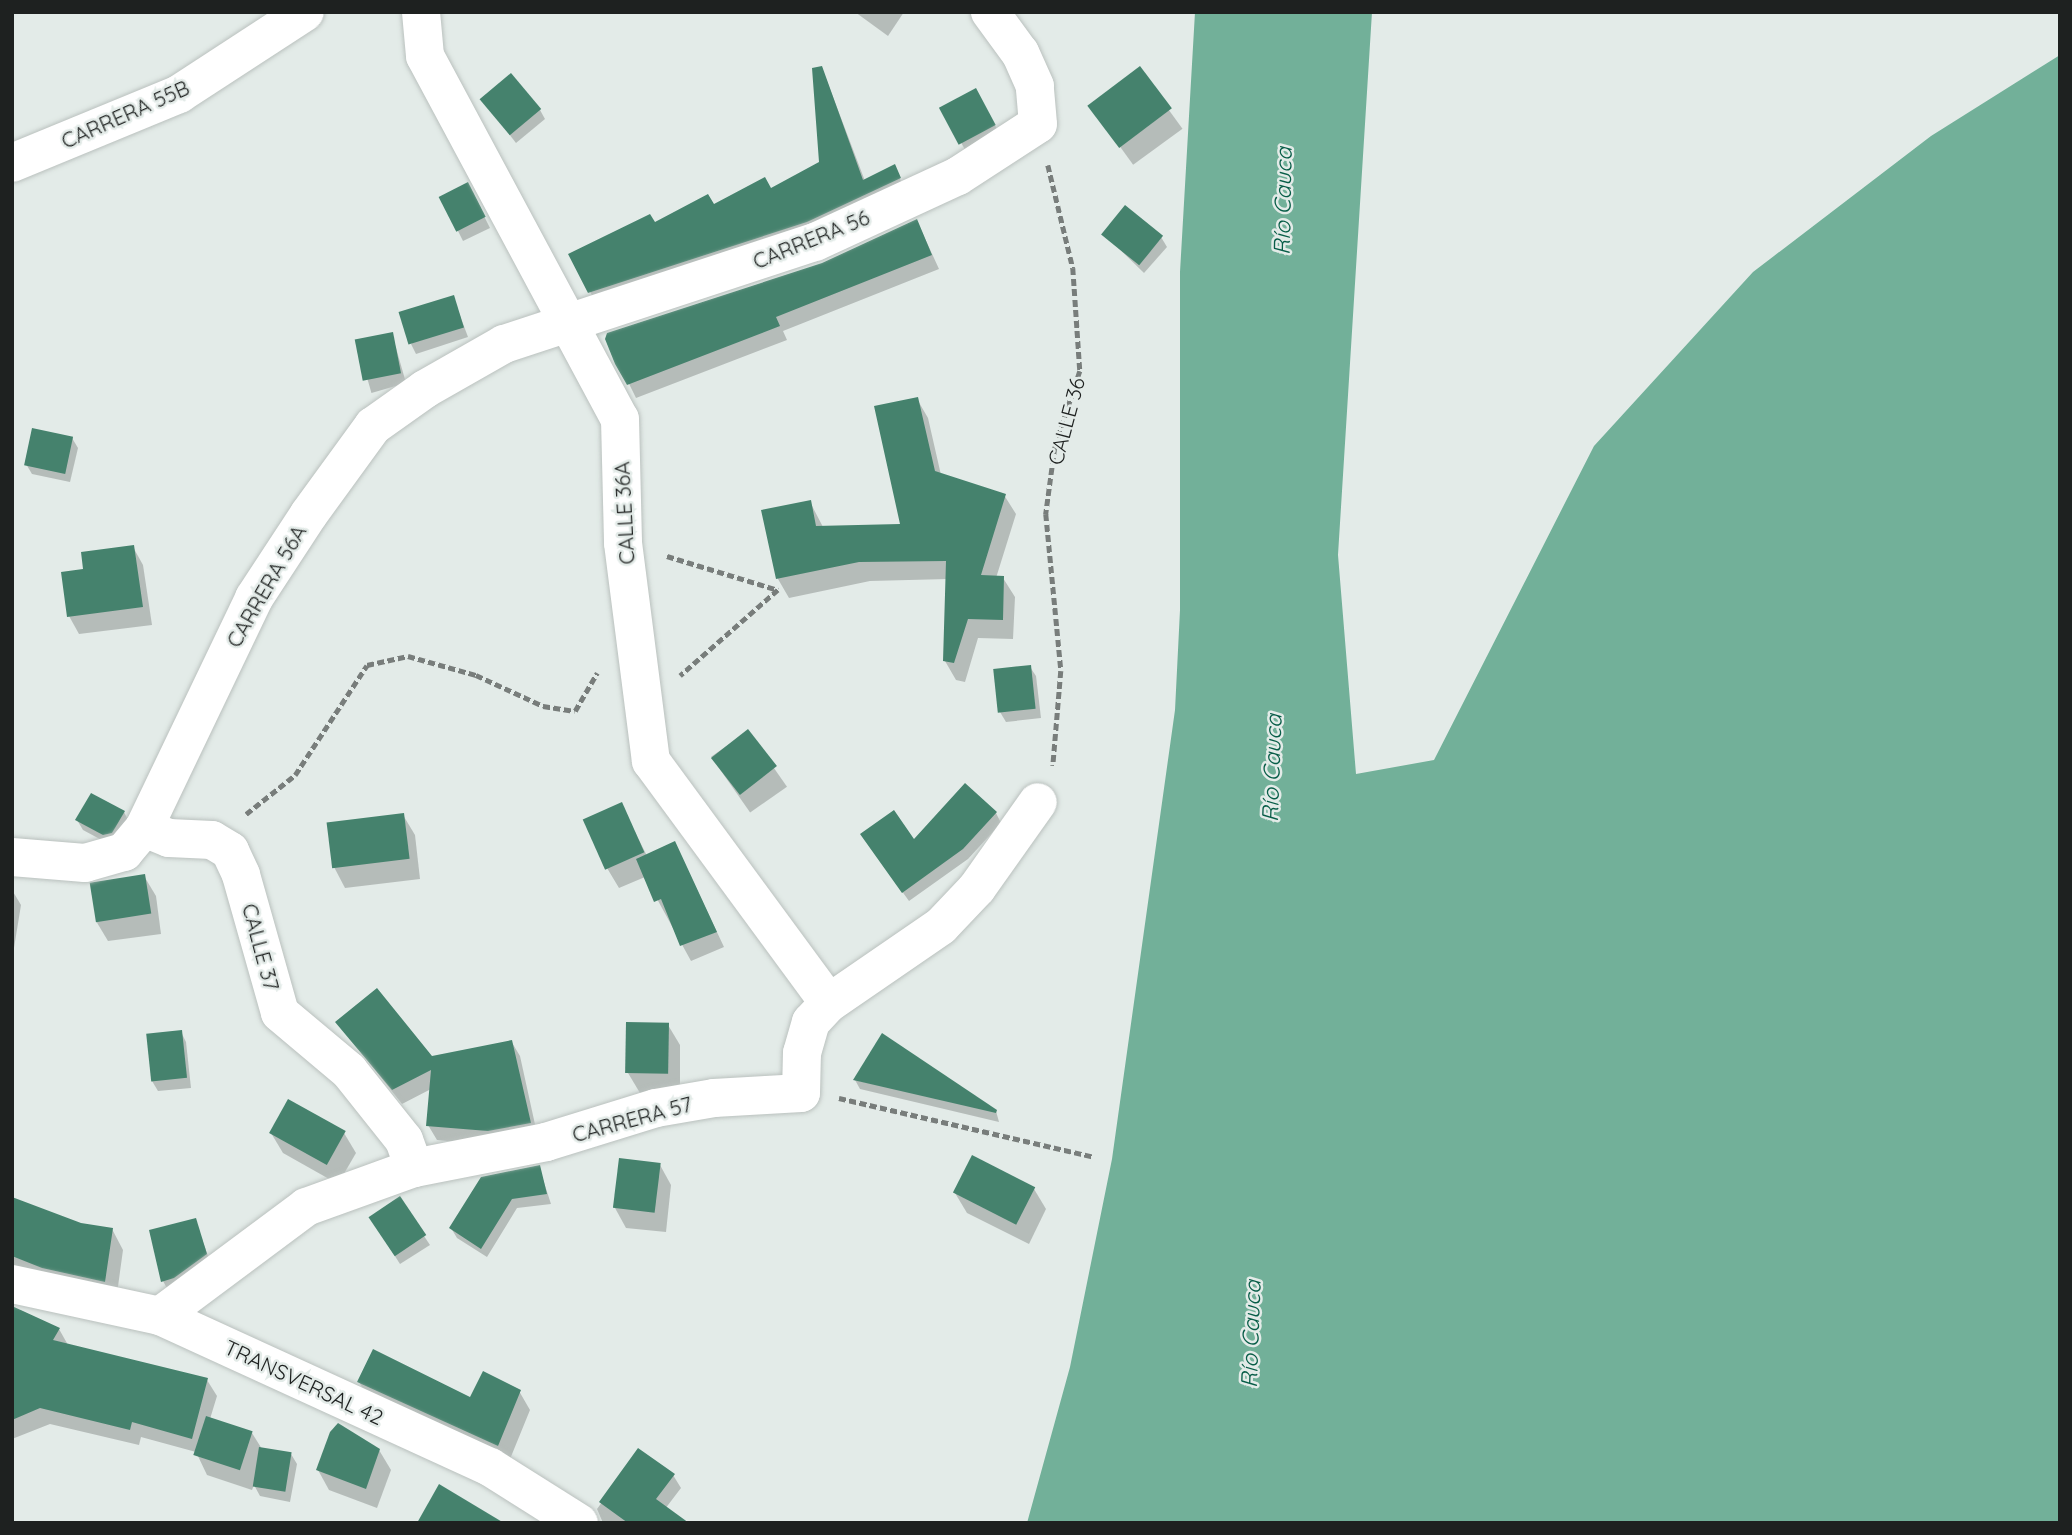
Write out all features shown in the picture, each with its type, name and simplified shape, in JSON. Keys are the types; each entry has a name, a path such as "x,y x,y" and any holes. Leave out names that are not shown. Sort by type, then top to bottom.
{"street":[{"name":"CARRERA 55B","path":"12,163 179,94 305,12"},
{"name":"CALLE 36A","path":"421,12 425,56 620,419 623,543 651,761 829,1003"},
{"path":"990,12 1020,53 1035,86 1038,124"},
{"name":"CARRERA 56","path":"571,324 815,242 958,176 1038,124"},
{"name":"CARRERA 56A","path":"12,857 85,863 124,852 144,828 254,598 373,426 425,389 504,344 571,324"},
{"path":"801,1093 802,1053 808,1032 829,1003 941,926 977,888 1038,802"},
{"name":"CALLE 37","path":"144,828 187,841 212,840 230,851 241,875 280,1013 349,1071 404,1140 414,1168"},
{"name":"CARRERA 57","path":"160,1316 306,1207 414,1168 546,1142 656,1108 714,1098 801,1093"},
{"name":"TRANSVERSAL 42","path":"12,1284 160,1316 490,1466 579,1523"}],"path":[{"name":"CALLE 36","path":"1038,124 1073,268 1080,371 1055,447 1046,514 1061,671 1056,759 1038,802"},
{"path":"187,841 240,818 295,775 368,665 408,656 476,675 543,706 575,711 598,670 641,672 675,680 705,658 778,590 623,543"},
{"path":"801,1093 1094,1157"}],"water":[{"name":"Río Cauca","path":"1195,12 1372,12 1338,555 1356,774 1434,760 1594,446 1753,272 1931,136 2060,55 2060,1523 1027,1523 1070,1367 1112,1159 1175,710 1180,610 1180,272"}],"building":[{"path":"822,66 863,180 895,164 901,178 807,222 588,293 568,254 650,214 655,222 708,194 714,204 765,177 771,188 819,162 812,68"},
{"path":"1140,66 1172,108 1119,148 1087,106"},
{"path":"511,73 541,109 510,135 480,99"},
{"path":"976,88 996,125 959,145 939,108"},
{"path":"468,182 486,217 456,232 439,197"},
{"path":"1125,205 1163,236 1139,265 1101,235"},
{"path":"917,219 932,255 776,317 780,326 627,385 615,364 605,339 607,333 822,263"},
{"path":"454,295 464,328 408,344 399,312"},
{"path":"393,332 401,373 363,381 355,339"},
{"path":"918,397 935,471 1006,494 981,575 1004,576 1003,620 968,619 954,663 943,661 946,561 859,562 776,579 761,510 811,500 816,526 900,524 874,406"},
{"path":"32,428 73,437 65,474 24,465"},
{"path":"134,545 143,607 67,617 61,572 83,569 81,552"},
{"path":"1031,665 1036,709 998,713 993,669"},
{"path":"748,729 777,766 740,795 711,758"},
{"path":"965,783 997,812 963,849 902,893 860,834 894,810 914,839"},
{"path":"91,793 125,811 112,833 103,835 75,820"},
{"path":"622,802 644,852 605,870 583,819"},
{"path":"404,813 410,859 332,868 327,823"},
{"path":"675,841 717,932 680,946 661,899 654,902 636,859"},
{"path":"145,874 151,914 96,922 90,883"},
{"path":"377,988 432,1056 512,1040 531,1123 488,1131 426,1126 431,1070 392,1090 335,1022"},
{"path":"626,1022 669,1023 668,1074 625,1073"},
{"path":"182,1030 187,1078 151,1082 146,1034"},
{"path":"882,1033 997,1110 996,1113 853,1080"},
{"path":"288,1099 346,1131 327,1165 269,1133"},
{"path":"972,1155 1035,1187 1016,1225 953,1192"},
{"path":"619,1158 661,1163 655,1213 613,1208"},
{"path":"540,1165 547,1194 512,1199 481,1249 449,1228 481,1177"},
{"path":"400,1196 426,1235 395,1256 368,1217"},
{"path":"12,1197 81,1223 113,1228 105,1282 42,1268 12,1256"},
{"path":"196,1218 207,1254 174,1278 161,1282 149,1230"},
{"path":"12,1306 60,1328 53,1340 208,1378 192,1439 132,1422 130,1430 40,1408 12,1420"},
{"path":"373,1349 470,1397 483,1371 521,1390 498,1446 357,1382"},
{"path":"206,1416 253,1431 240,1470 193,1455"},
{"path":"338,1423 380,1449 366,1489 316,1470 330,1432"},
{"path":"259,1447 292,1452 285,1492 253,1487"},
{"path":"638,1448 675,1474 656,1499 689,1523 628,1523 599,1502"},
{"path":"439,1484 504,1523 417,1523"}]}
